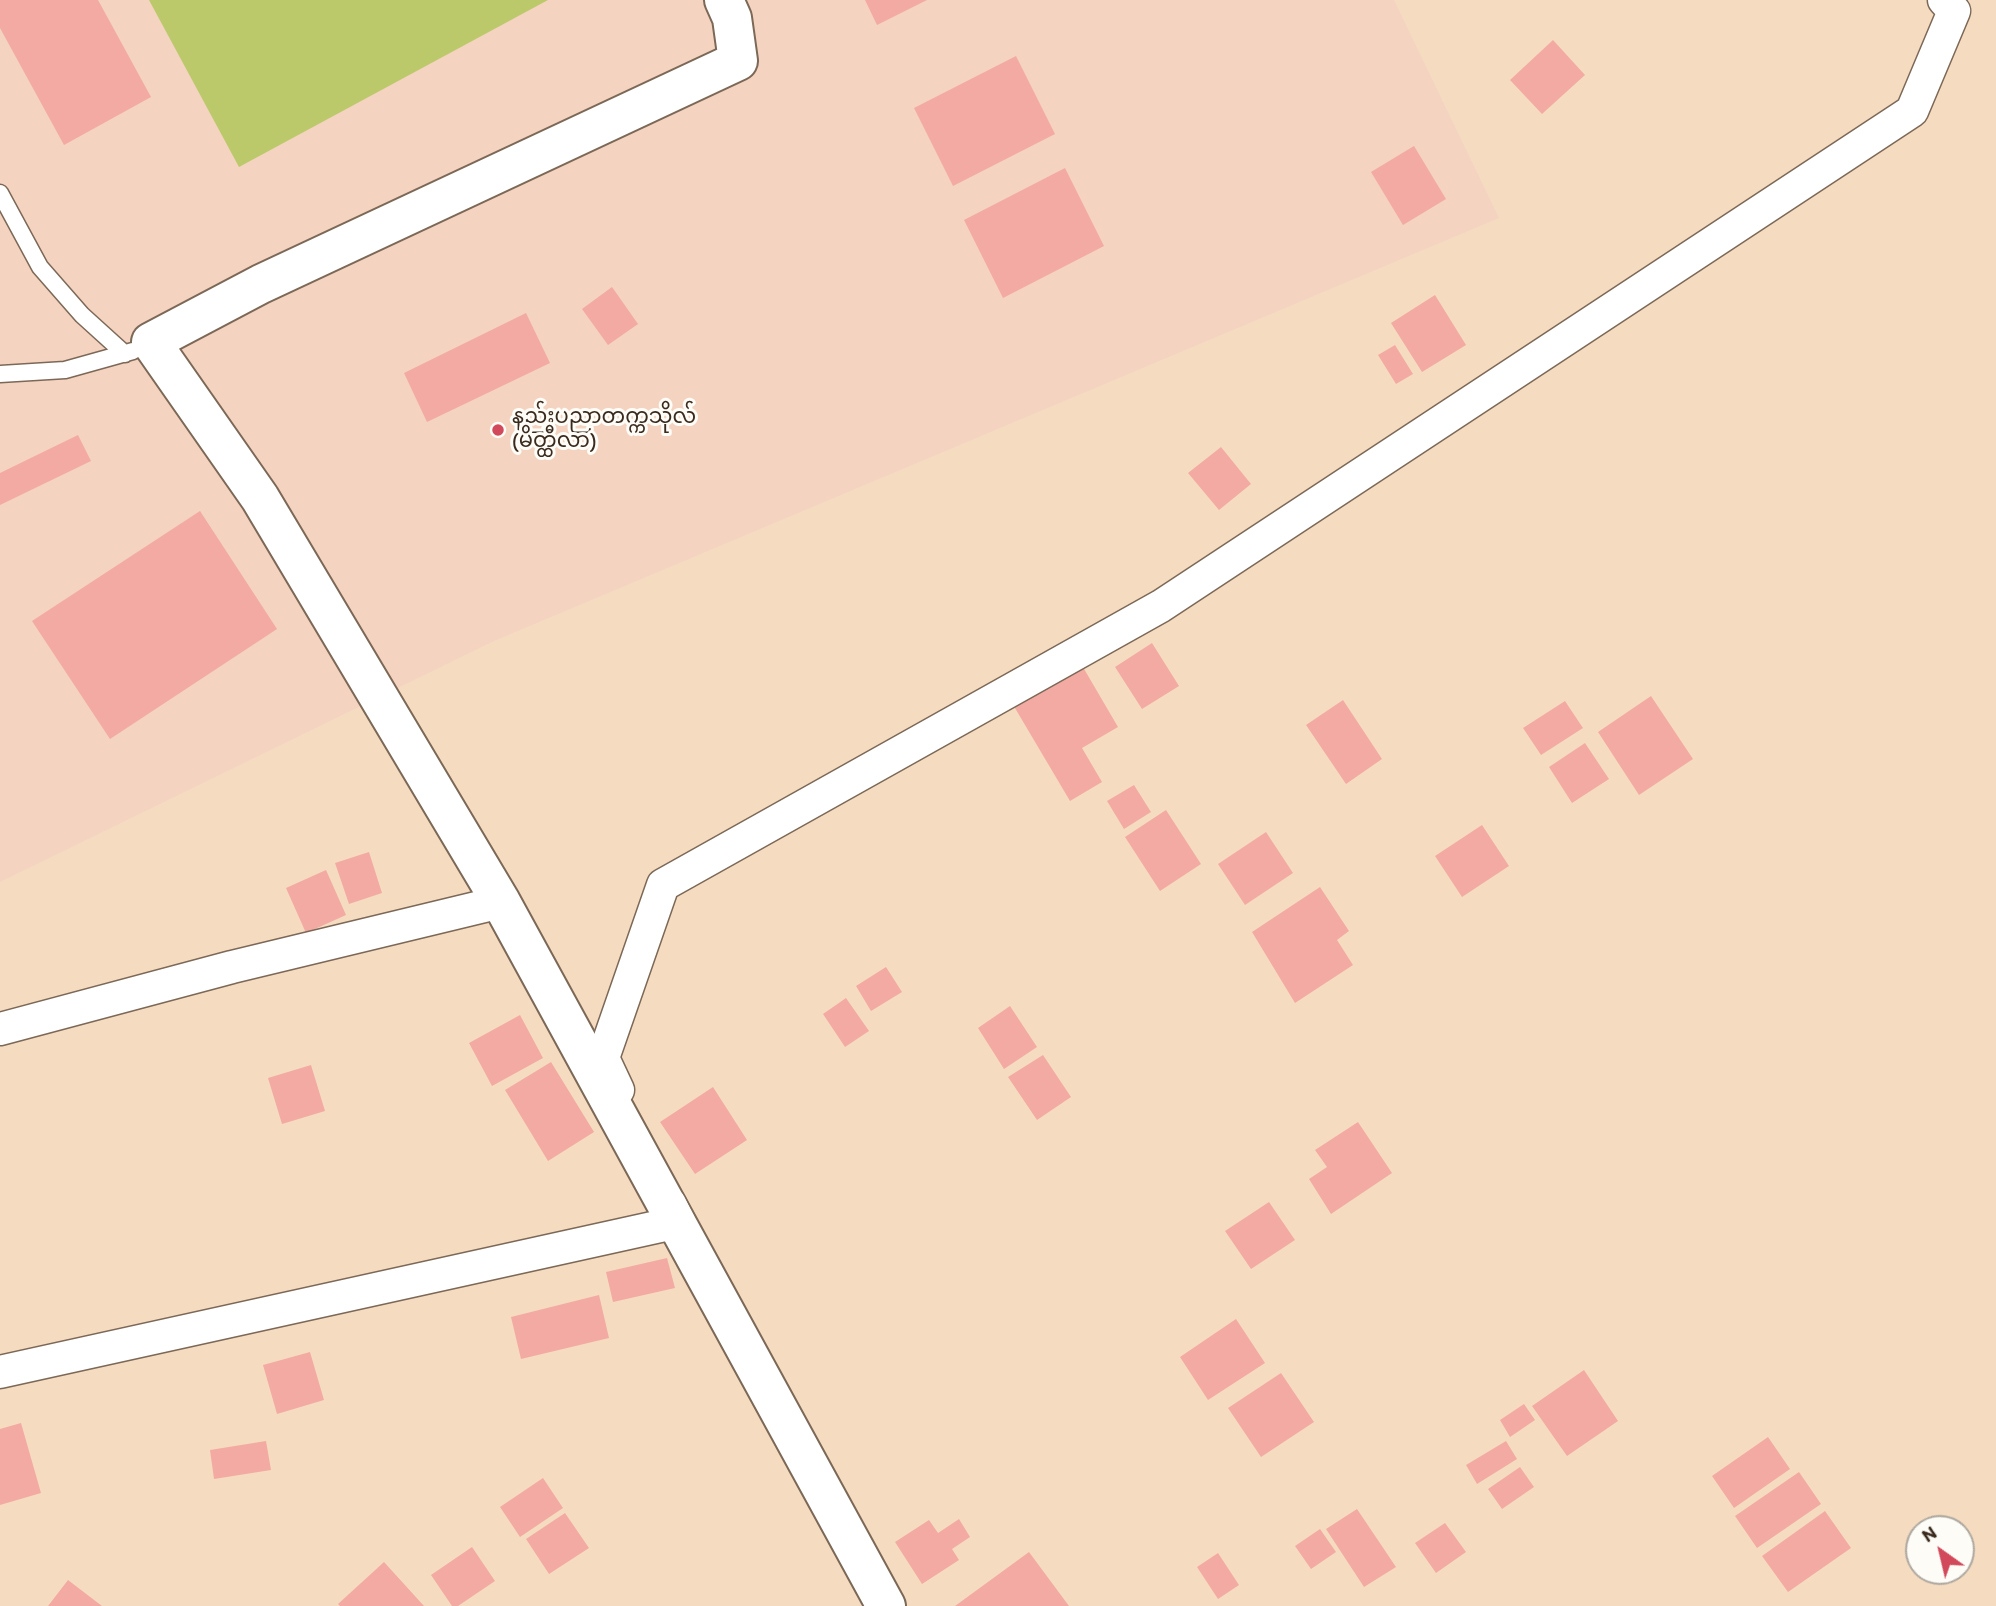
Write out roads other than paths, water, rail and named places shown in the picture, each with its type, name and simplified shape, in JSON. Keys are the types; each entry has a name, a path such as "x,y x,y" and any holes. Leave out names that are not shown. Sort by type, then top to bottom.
{"street":[{"path":"724,0 732,18 738,61 261,284 138,348 260,498 501,902 679,1222 886,1606"},
{"path":"679,1222 603,1058 663,884 1161,606 1912,111 1954,11 1944,0"},
{"path":"0,1029 232,967 501,902"},
{"path":"0,1371 679,1222"}],"lane":[{"path":"0,193 40,267 82,315 138,348"},
{"path":"0,374 65,370 138,348"}],"place":[{"name":"နည်းပညာတက္ကသိုလ် (မိတ္ထီလာ)","path":"498,430"}]}
